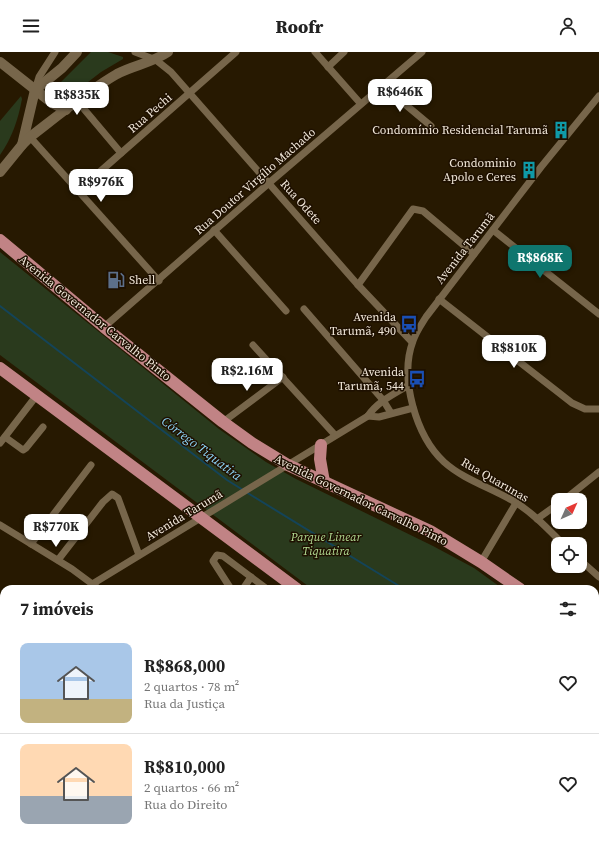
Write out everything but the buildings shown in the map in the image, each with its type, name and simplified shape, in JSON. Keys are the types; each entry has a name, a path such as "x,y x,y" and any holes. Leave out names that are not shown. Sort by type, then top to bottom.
{"main road":[{"name":"Avenida Governador Carvalho Pinto","path":"0,240 104,327 223,422 288,465 430,531 481,562 514,585"},
{"path":"0,368 292,585"},
{"path":"321,445 320,464 324,482"}],"street":[{"path":"22,145 35,90 40,77 55,52"},
{"path":"35,90 62,68 77,52"},
{"name":"Rua Odete","path":"135,52 156,60 171,72 358,285 412,342"},
{"path":"0,172 30,137 66,110 118,73 156,60 168,52"},
{"name":"Rua Pechi","path":"78,191 236,52"},
{"path":"314,52 360,103"},
{"path":"328,66 344,52"},
{"name":"Rua Doutor Virgílio Machado","path":"104,327 159,281 214,230 360,103 422,52"},
{"path":"0,62 35,90 66,110"},
{"path":"382,85 431,126"},
{"name":"Avenida Tarumã","path":"94,583 368,416 372,409 409,385 410,353 412,342 418,330 439,299 599,96"},
{"path":"78,102 121,153"},
{"path":"30,137 159,281"},
{"path":"358,285 413,209 423,211 474,254"},
{"path":"214,230 286,312"},
{"path":"493,230 599,314"},
{"path":"439,299 572,403 585,409 599,409"},
{"path":"304,309 384,400 390,413"},
{"path":"253,345 335,435"},
{"path":"223,422 283,377"},
{"name":"Rua Quarunas","path":"409,385 413,408 420,427 430,447 444,462 460,474 516,503 537,519 556,537"},
{"path":"37,395 2,440 23,450 43,427"},
{"name":"Avenida Tarumã","path":"368,416 379,417 413,408"},
{"path":"32,544 91,465"},
{"path":"573,493 599,472"},
{"path":"58,560 103,502 112,494 118,498 139,555"},
{"path":"481,562 516,503"},
{"path":"537,519 551,509"},
{"path":"0,525 94,583"},
{"path":"228,585 213,559 217,555 220,555 262,585"},
{"path":"587,566 599,578"},
{"path":"593,572 599,567"},
{"path":"246,585 251,577"}],"green space":[{"path":"91,52 108,52 123,57 123,59 101,72 70,96 63,99 55,96 54,89"},
{"path":"21,96 22,99 14,128 0,155 0,121"},
{"name":"Parque Linear Tiquatira","path":"0,252 219,429 266,462 296,479 433,546 474,568 497,585 307,585 0,355"}],"waterway":[{"name":"Córrego Tiquatira","path":"0,306 227,480 243,490"},
{"name":"Córrego Tiquatira","path":"246,492 397,585"}],"place":[{"name":"Condomínio Residencial Tarumã","path":"561,130"},
{"name":"Condominio Apolo e Ceres","path":"529,170"},
{"name":"Shell","path":"116,280"},
{"name":"Avenida Tarumã, 490","path":"409,324"},
{"name":"Avenida Tarumã, 544","path":"417,379"}]}
